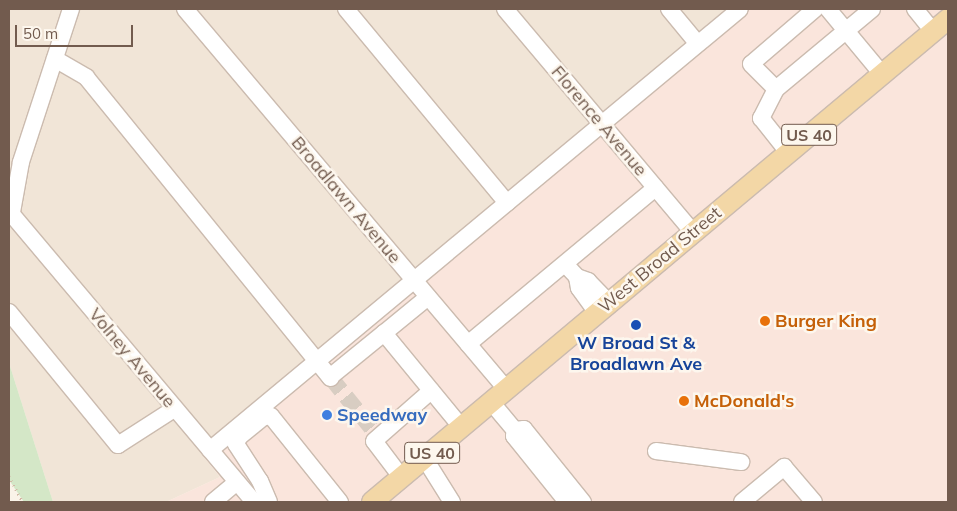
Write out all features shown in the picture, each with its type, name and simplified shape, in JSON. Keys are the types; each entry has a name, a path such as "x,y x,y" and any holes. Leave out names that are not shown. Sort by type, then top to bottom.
{"main road":[{"name":"West Broad Street","path":"372,502 948,18"}],"street":[{"path":"10,212 20,162 71,9"},
{"name":"Broadlawn Avenue","path":"185,9 507,390"},
{"path":"346,9 507,203"},
{"name":"Florence Avenue","path":"505,9 693,232"},
{"path":"669,9 698,44"},
{"path":"210,450 740,9"},
{"path":"776,89 751,64 814,9"},
{"path":"828,9 882,74"},
{"path":"788,152 761,118 776,89 872,9"},
{"path":"916,9 933,32"},
{"path":"55,59 86,77 331,377 428,297"},
{"path":"468,344 656,188"},
{"name":"Volney Avenue","path":"10,212 254,502"},
{"path":"565,264 577,277 588,281 603,308"},
{"path":"9,312 118,445 174,409"},
{"path":"384,333 462,428"},
{"path":"402,478 377,447 374,440 375,433 431,391"},
{"path":"492,403 515,430 514,436 567,502"},
{"path":"269,502 260,481 236,444 239,437 264,417 270,416 340,502"},
{"path":"515,430 524,429 582,502"},
{"path":"656,451 741,462"},
{"path":"425,459 452,502"},
{"path":"742,502 784,467 814,502"},
{"path":"213,502 237,482"}],"path":[{"path":"9,476 23,502"}],"shaded area":[{"path":"9,9 741,9 203,456 220,477 166,502 53,502 9,363"},
{"path":"741,9 948,9 948,502 166,502 220,477 203,456"}],"green space":[{"path":"9,363 53,502 24,502 9,480"}],"tunnel":[{"path":"331,378 373,430"}],"place":[{"name":"Burger King","path":"765,321"},
{"name":"W Broad St & Broadlawn Ave","path":"636,325"},
{"name":"McDonald's","path":"684,401"},
{"name":"Speedway","path":"327,415"}]}
